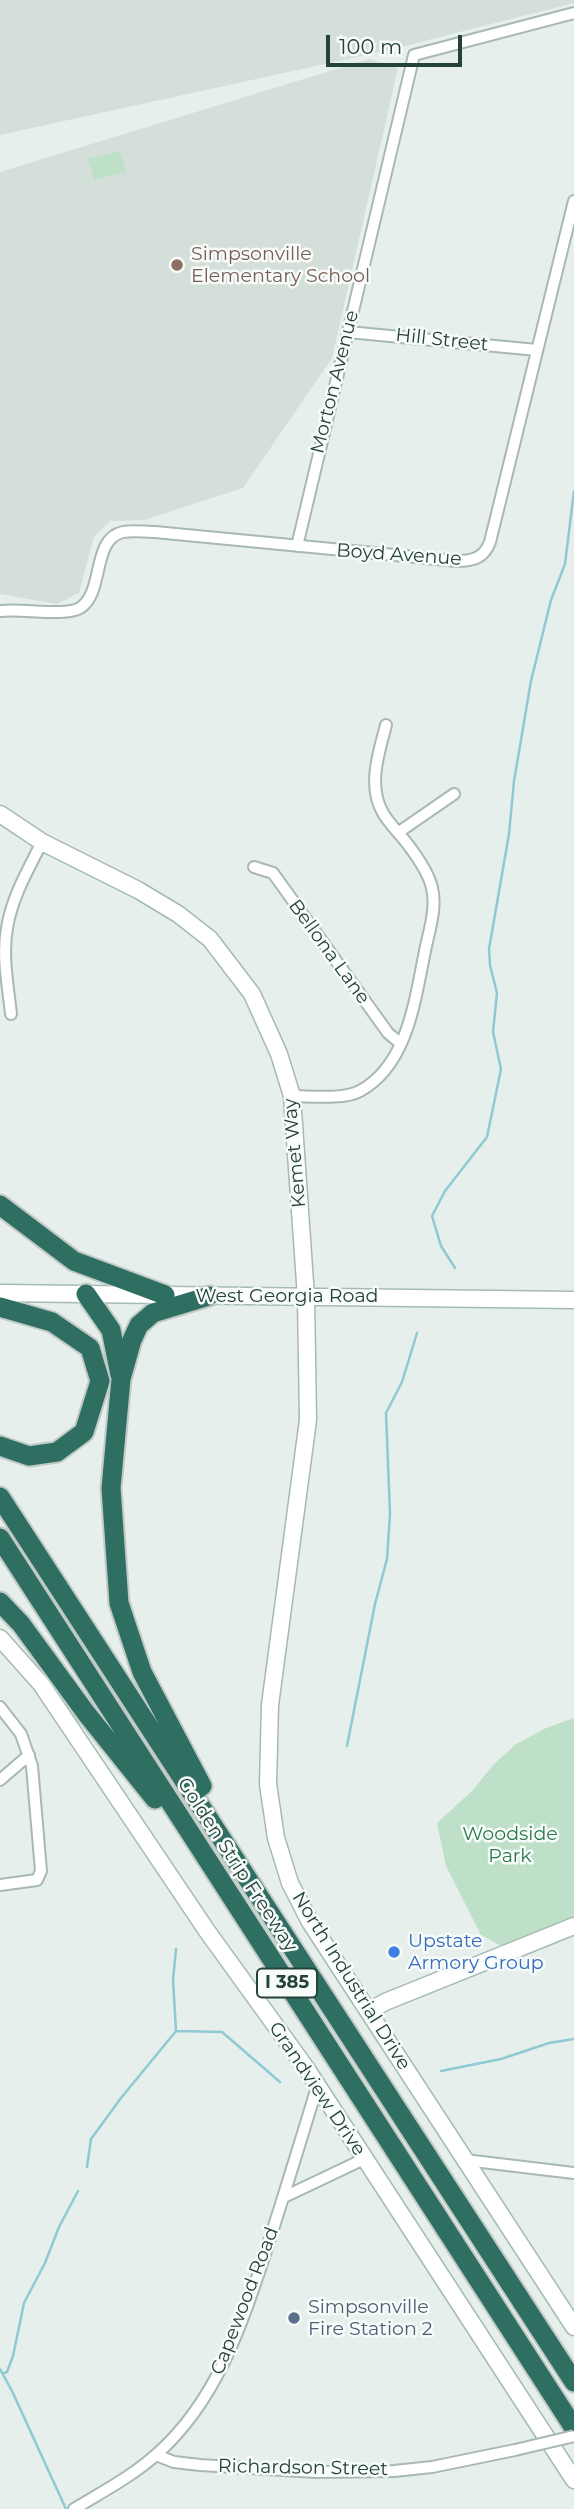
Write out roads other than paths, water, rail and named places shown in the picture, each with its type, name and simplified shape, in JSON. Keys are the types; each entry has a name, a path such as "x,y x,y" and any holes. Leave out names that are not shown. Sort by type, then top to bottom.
{"highway":[{"path":"0,1205 74,1261 165,1296"},
{"path":"86,1294 111,1330 121,1379"},
{"path":"209,1296 153,1312 139,1325 121,1379 111,1488 119,1603 142,1672 244,1872"},
{"path":"0,1307 52,1321 90,1348 100,1381 84,1432 57,1452 29,1456 0,1446"},
{"name":"Golden Strip Freeway","path":"0,1497 574,2382"},
{"name":"Golden Strip Freeway","path":"0,1538 574,2428"},
{"path":"0,1602 21,1624 86,1713 227,1891"}],"street":[{"name":"Morton Avenue","path":"297,546 414,55 574,13"},
{"name":"Boyd Avenue","path":"0,611 23,609 63,613 82,607 89,600 106,544 123,532 457,561 467,561 480,556 490,542 574,201"},
{"name":"Hill Street","path":"348,332 537,350"},
{"path":"292,1096 357,1093 377,1080 393,1058 412,1015 433,911 432,887 416,855 382,811 376,788 376,766 386,725"},
{"path":"399,832 454,794"},
{"name":"Kemet Way","path":"0,814 42,842 138,890 177,914 210,939 252,994 279,1054 292,1096 306,1297"},
{"path":"11,1014 5,957 7,929 13,902 42,842"},
{"name":"Bellona Lane","path":"254,867 273,873 388,1033 400,1043"},
{"name":"West Georgia Road","path":"0,1293 574,1300"},
{"name":"North Industrial Drive","path":"306,1297 308,1420 270,1705 268,1784 276,1838 290,1883 310,1922 574,2328"},
{"name":"Grandview Drive","path":"3,1646 41,1684 207,1931 306,2068 574,2480"},
{"path":"0,1707 22,1734 32,1766 41,1871 37,1880 0,1885"},
{"path":"0,1780 29,1755"},
{"path":"369,2011 385,2001 574,1926"},
{"name":"Capewood Road","path":"78,2506 118,2483 156,2455 198,2408 222,2367 251,2297 317,2087"},
{"path":"284,2197 364,2159"},
{"path":"465,2160 574,2173"},
{"name":"Richardson Street","path":"156,2455 174,2462 200,2465 363,2472 432,2467 574,2437"}],"waterway":[{"path":"455,1268 441,1246 432,1216 445,1191 487,1137 501,1069 493,1032 497,993 489,949 531,681 551,600 565,564 574,491"},
{"path":"347,1746 375,1604 387,1559 390,1514 386,1413 402,1382 417,1333"},
{"path":"87,2167 91,2139 176,2031 173,1980 176,1949"},
{"path":"176,2031 222,2032 280,2082"},
{"path":"441,2071 501,2059 549,2043 574,2039"},
{"path":"4,2373 7,2372 13,2356 24,2303 78,2191"},
{"path":"0,2369 66,2509"}],"place":[{"name":"Simpsonville Elementary School","path":"177,265"},
{"name":"Upstate Armory Group","path":"394,1952"},
{"name":"Simpsonville Fire Station 2","path":"294,2318"}],"park label":[{"name":"Woodside Park","path":"510,1845"}]}
